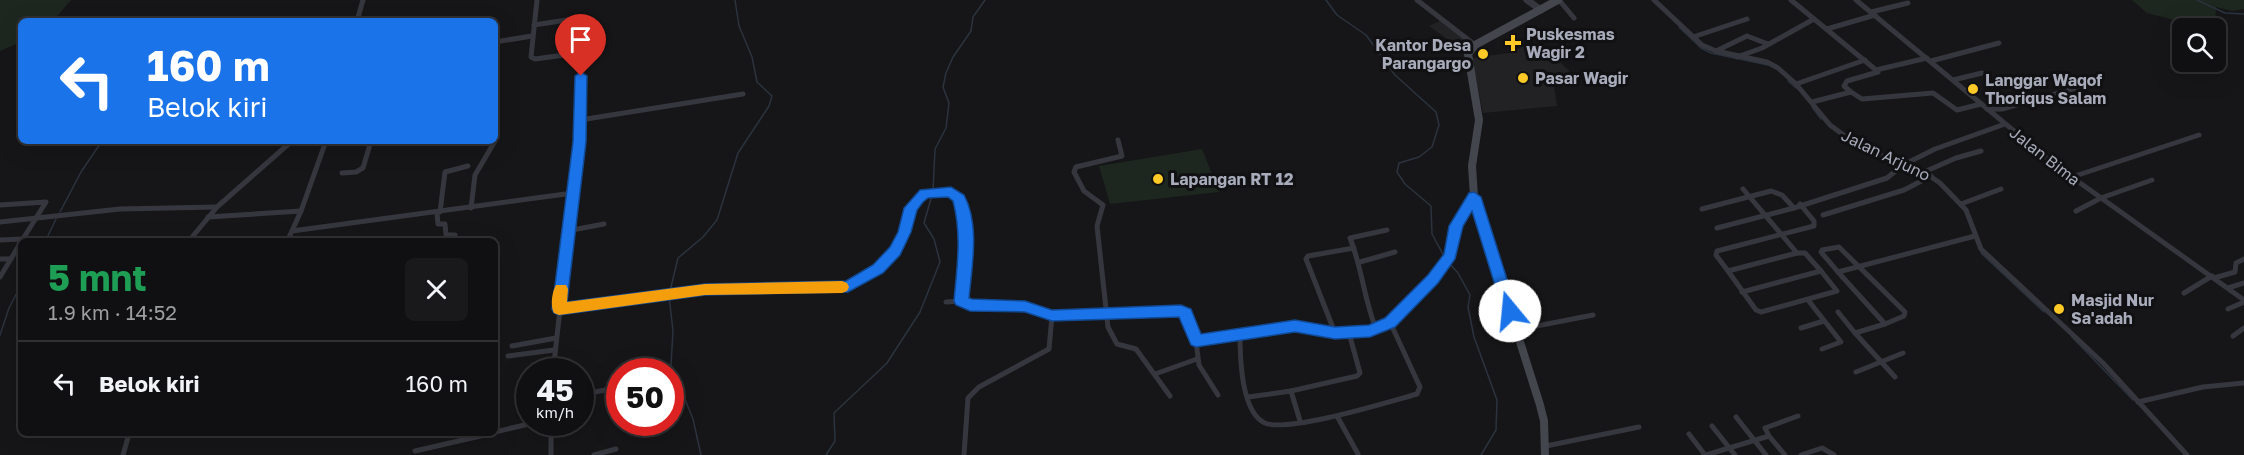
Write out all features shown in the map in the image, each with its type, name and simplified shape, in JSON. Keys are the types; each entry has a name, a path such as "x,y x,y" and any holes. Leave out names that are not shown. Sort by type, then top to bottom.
{"main road":[{"path":"1546,451 1540,405 1474,197 1472,166 1479,120 1468,54 1475,45 1558,0"}],"street":[{"path":"358,18 363,0"},
{"path":"537,0 530,56 532,58 581,54 580,120 554,358"},
{"path":"1417,0 1475,45"},
{"path":"1527,0 1541,10"},
{"path":"1558,0 1574,18"},
{"name":"Jalan Arjuno","path":"1654,0 1702,45 1737,57 1772,64 1796,84 1823,117 1839,132 1858,144 1931,176 1961,204 1970,218 1975,236 1982,249 2062,323 2187,455"},
{"path":"1791,0 1877,70"},
{"name":"Jalan Bima","path":"1856,0 2072,177 2244,301"},
{"path":"1827,29 1908,3"},
{"path":"534,25 580,18 581,43"},
{"path":"1693,37 1747,19"},
{"path":"1737,57 1768,44 1814,19"},
{"path":"498,42 532,36"},
{"path":"1716,51 1747,36 1768,44"},
{"path":"1981,104 1958,110 1934,93 1862,99 1844,86 1847,81 1878,72 1877,70 2000,43"},
{"path":"1796,84 1865,60"},
{"path":"1953,80 1982,73"},
{"path":"1987,109 2002,109 2090,84"},
{"path":"1812,102 1851,92"},
{"path":"580,120 743,94"},
{"path":"1995,116 2002,109"},
{"path":"1717,228 1887,178 1903,165 1935,149 2005,124"},
{"path":"2072,177 2199,135"},
{"path":"1118,140 1122,156 1076,167 1074,171 1084,191 1103,205 1097,226 1108,327 1117,344 1136,349 1170,396"},
{"path":"191,238 217,207 289,144"},
{"path":"289,238 325,144"},
{"path":"342,173 356,172 363,168 370,144"},
{"path":"471,208 476,174 493,144"},
{"path":"1924,172 1956,158 1981,151"},
{"path":"455,235 446,235 446,224 438,224 445,172 468,166"},
{"path":"1823,215 1904,190 1931,176"},
{"path":"2076,211 2101,198 2152,180"},
{"path":"1743,189 1797,253"},
{"path":"1961,204 2001,189"},
{"path":"559,309 705,290 848,287 878,269 895,251 904,232 910,208 925,193 940,192 951,192 959,198 964,218 966,248 961,301"},
{"path":"1702,208 1776,192 1814,221 1814,226 1716,252 1728,272 1756,310 1761,312 1838,291 1805,253 1797,253 1728,272"},
{"path":"292,231 573,193"},
{"path":"1196,341 1302,326 1335,333 1349,333 1376,329 1390,322 1433,279 1450,255 1456,226 1474,197"},
{"path":"0,205 46,202 24,238"},
{"path":"0,222 36,220 104,210 217,207"},
{"path":"208,218 301,211"},
{"path":"567,231 604,225"},
{"path":"1376,329 1366,305 1360,262 1350,239 1387,230"},
{"path":"1838,272 1975,236"},
{"path":"0,240 18,241"},
{"path":"1855,333 1885,324 1904,316 1905,312 1838,246 1821,250 1885,324"},
{"path":"0,277 18,248"},
{"path":"1335,333 1306,259 1308,256 1354,248"},
{"path":"1360,262 1395,252"},
{"path":"0,259 11,259"},
{"path":"2184,293 2213,277 2235,272 2235,263 2244,259"},
{"path":"1742,292 1821,271"},
{"path":"2228,288 2244,283"},
{"path":"1808,300 1841,343 1822,349"},
{"path":"946,302 961,301 970,305 989,307 1025,307 1052,316 1107,312 1183,312 1196,341 1197,360 1218,395"},
{"path":"2228,309 2244,301"},
{"path":"1838,312 1895,377"},
{"path":"1516,330 1593,315"},
{"path":"964,455 968,398 979,387 1049,349 1052,316"},
{"path":"1801,328 1824,321"},
{"path":"1240,335 1240,371 1248,397 1257,417 1265,424 1274,426 1337,416 1412,396 1418,392 1420,387 1390,322"},
{"path":"2234,336 2244,328"},
{"path":"1248,397 1291,391 1359,375 1349,333"},
{"path":"512,346 556,338"},
{"path":"508,356 554,350"},
{"path":"1856,372 1903,353"},
{"path":"1155,374 1197,360"},
{"path":"2139,402 2203,387 2244,383"},
{"path":"1291,391 1300,421"},
{"path":"1337,416 1358,454"},
{"path":"1785,455 1765,428 1798,416"},
{"path":"1736,417 1766,455"},
{"path":"1712,426 1735,455"},
{"path":"498,431 516,427"},
{"path":"1546,451 1639,427"},
{"path":"1689,434 1706,455 1769,436"},
{"path":"123,455 128,436"},
{"path":"415,451 480,436"},
{"path":"551,436 551,455"},
{"path":"1801,455 1823,447 1828,448 1834,455"},
{"path":"594,455 616,448"}],"shaded area":[{"path":"0,0 71,0 56,18 18,18 18,43 0,51"},
{"path":"2132,0 2244,0 2244,9 2232,11 2216,7 2215,18 2172,19 2147,13"},
{"path":"1442,20 1471,44 1464,51 1429,26"},
{"name":"Pasar Wagir","path":"1530,43 1547,49 1569,71 1569,87 1554,86 1557,106 1483,113 1472,58 1509,53"},
{"name":"Lapangan RT 12","path":"1202,149 1219,192 1110,204 1099,166"}],"waterway":[{"path":"670,291 678,258 703,237 717,220 738,153 769,106 772,96 757,82 752,57 739,26 735,0"},
{"path":"933,191 935,149 946,128 949,103 943,87 946,73 953,57 971,31 973,17 985,0"},
{"path":"1326,0 1337,15 1366,35 1395,75 1436,112 1439,125 1432,147 1419,157 1399,163 1397,172 1405,184 1431,206 1432,234 1445,258"},
{"path":"2197,0 2225,13 2244,14"},
{"path":"1679,27 1701,48 1711,53 1768,65"},
{"path":"1788,81 1796,88"},
{"path":"1812,107 1821,119"},
{"path":"60,212 81,172 100,144"},
{"path":"826,455 835,441 834,413 887,363 920,312 940,262 934,239 924,223 932,195"},
{"path":"47,238 56,219"},
{"path":"1981,253 2044,312"},
{"path":"1448,262 1458,273 1470,295 1468,307 1474,337 1497,400 1496,430 1481,455"},
{"path":"0,335 9,308 18,291"},
{"path":"669,296 673,331 671,365 693,419 701,455"},
{"path":"2072,337 2133,400"}],"slow traffic":[{"path":"561,289 559,309 705,290 842,287"}],"place":[{"name":"Puskesmas Wagir 2","path":"1513,43"},
{"name":"Kantor Desa Parangargo","path":"1483,54"},
{"name":"Pasar Wagir","path":"1523,78"},
{"name":"Langgar Waqof Thoriqus Salam","path":"1973,89"},
{"name":"Lapangan RT 12","path":"1158,179"},
{"name":"Masjid Nur Sa'adah","path":"2059,309"}],"route":[{"path":"581,76 579,142 559,309 705,290 848,287 878,269 895,251 904,232 910,208 918,199 925,193 951,192 959,198 964,218 966,248 961,301 970,305 1025,307 1052,316 1107,312 1181,311 1185,313 1196,341 1295,326 1307,326 1335,333 1370,331 1390,322 1433,279 1450,255 1454,246 1453,237 1456,226 1474,197 1510,311"}]}
